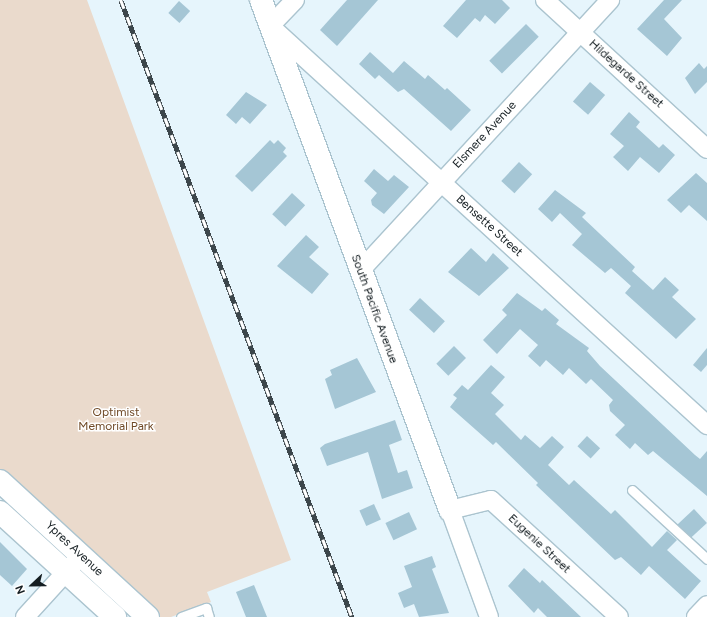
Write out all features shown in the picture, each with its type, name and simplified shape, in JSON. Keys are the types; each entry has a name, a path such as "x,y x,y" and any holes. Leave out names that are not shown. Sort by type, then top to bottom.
{"street":[{"name":"South Pacific Avenue","path":"260,0 489,617"},
{"path":"270,26 295,0"},
{"name":"Hildegarde Street","path":"545,0 707,149"},
{"name":"Elsmere Avenue","path":"360,271 610,0"},
{"name":"Bensette Street","path":"270,26 707,425"},
{"name":"Ypres Avenue","path":"0,481 148,617"},
{"name":"Eugenie Street","path":"450,510 491,500 619,617"},
{"name":"Ypres Avenue","path":"0,512 115,617"},
{"path":"24,617 81,556"},
{"path":"696,617 707,605"}],"lane":[{"path":"632,490 707,559"},
{"path":"181,617 206,608 210,617"}],"green space":[{"name":"Optimist Memorial Park","path":"0,0 87,0 291,560 207,592 211,602 171,617 159,617 0,471"}],"building":[{"path":"347,0 378,0 337,46 320,30"},
{"path":"466,0 502,0 510,8 495,24 485,15 480,22 475,18 457,38 443,26"},
{"path":"664,0 682,0 664,19 682,38 667,56 637,29"},
{"path":"179,1 190,11 179,23 168,13"},
{"path":"526,24 539,37 502,73 489,61"},
{"path":"370,52 393,73 404,61 425,79 428,75 445,90 447,88 471,110 451,131 404,89 398,92 379,75 375,79 359,64"},
{"path":"699,63 704,69 707,66 707,82 695,94 685,78"},
{"path":"590,82 605,95 588,115 573,102"},
{"path":"246,92 267,105 250,124 242,117 236,124 226,115"},
{"path":"629,112 640,122 636,127 659,148 663,144 675,155 659,173 640,157 628,171 613,157 624,146 610,134"},
{"path":"270,140 274,144 278,140 286,148 283,152 287,156 252,192 235,176"},
{"path":"519,162 532,174 514,193 501,181"},
{"path":"374,169 388,181 394,175 409,187 384,214 372,205 371,200 377,193 364,181"},
{"path":"696,173 707,183 707,221 689,205 681,213 667,200"},
{"path":"555,190 586,213 582,217 635,267 632,271 653,290 665,277 679,290 672,297 696,319 676,339 625,293 631,286 611,268 605,273 572,245 582,234 560,213 552,222 538,209"},
{"path":"292,193 305,205 285,226 272,214"},
{"path":"306,235 319,247 309,257 329,274 312,294 277,266"},
{"path":"471,248 486,262 493,253 509,268 479,296 448,272"},
{"path":"517,293 542,311 545,308 559,320 556,324 589,348 587,351 600,366 695,455 700,459 707,451 707,496 653,451 648,455 635,443 630,449 615,435 625,425 610,411 609,405 613,400 591,379 586,384 569,368 563,375 546,360 540,367 528,356 538,345 520,329 497,354 483,340 507,315 502,310"},
{"path":"420,298 445,321 434,333 409,310"},
{"path":"454,346 466,358 448,376 436,364"},
{"path":"707,348 707,365 701,372 693,365"},
{"path":"357,358 376,392 335,409 325,379 332,375 330,370"},
{"path":"491,365 505,377 491,393 504,405 495,414 521,440 525,435 540,448 552,436 564,447 548,465 569,485 574,480 611,514 615,510 652,547 667,531 677,540 667,550 701,581 685,599 649,566 641,575 621,557 615,560 536,485 538,483 496,442 493,445 450,407 457,398 453,395 462,385 468,390"},
{"path":"395,420 402,440 389,445 398,473 407,470 413,488 382,499 368,452 327,466 320,448 325,444"},
{"path":"587,436 600,448 591,459 577,446"},
{"path":"374,504 381,520 366,526 359,511"},
{"path":"694,509 707,523 690,539 677,525"},
{"path":"409,512 417,529 393,540 385,523"},
{"path":"0,542 27,569 12,586 0,575"},
{"path":"432,556 436,567 432,569 449,613 419,617 414,604 404,608 398,593 412,587 404,566"},
{"path":"524,568 540,583 542,580 581,617 547,617 538,608 534,613 508,586"},
{"path":"254,585 267,617 246,617 236,592"}],"railway":[{"path":"121,0 352,617"}]}
